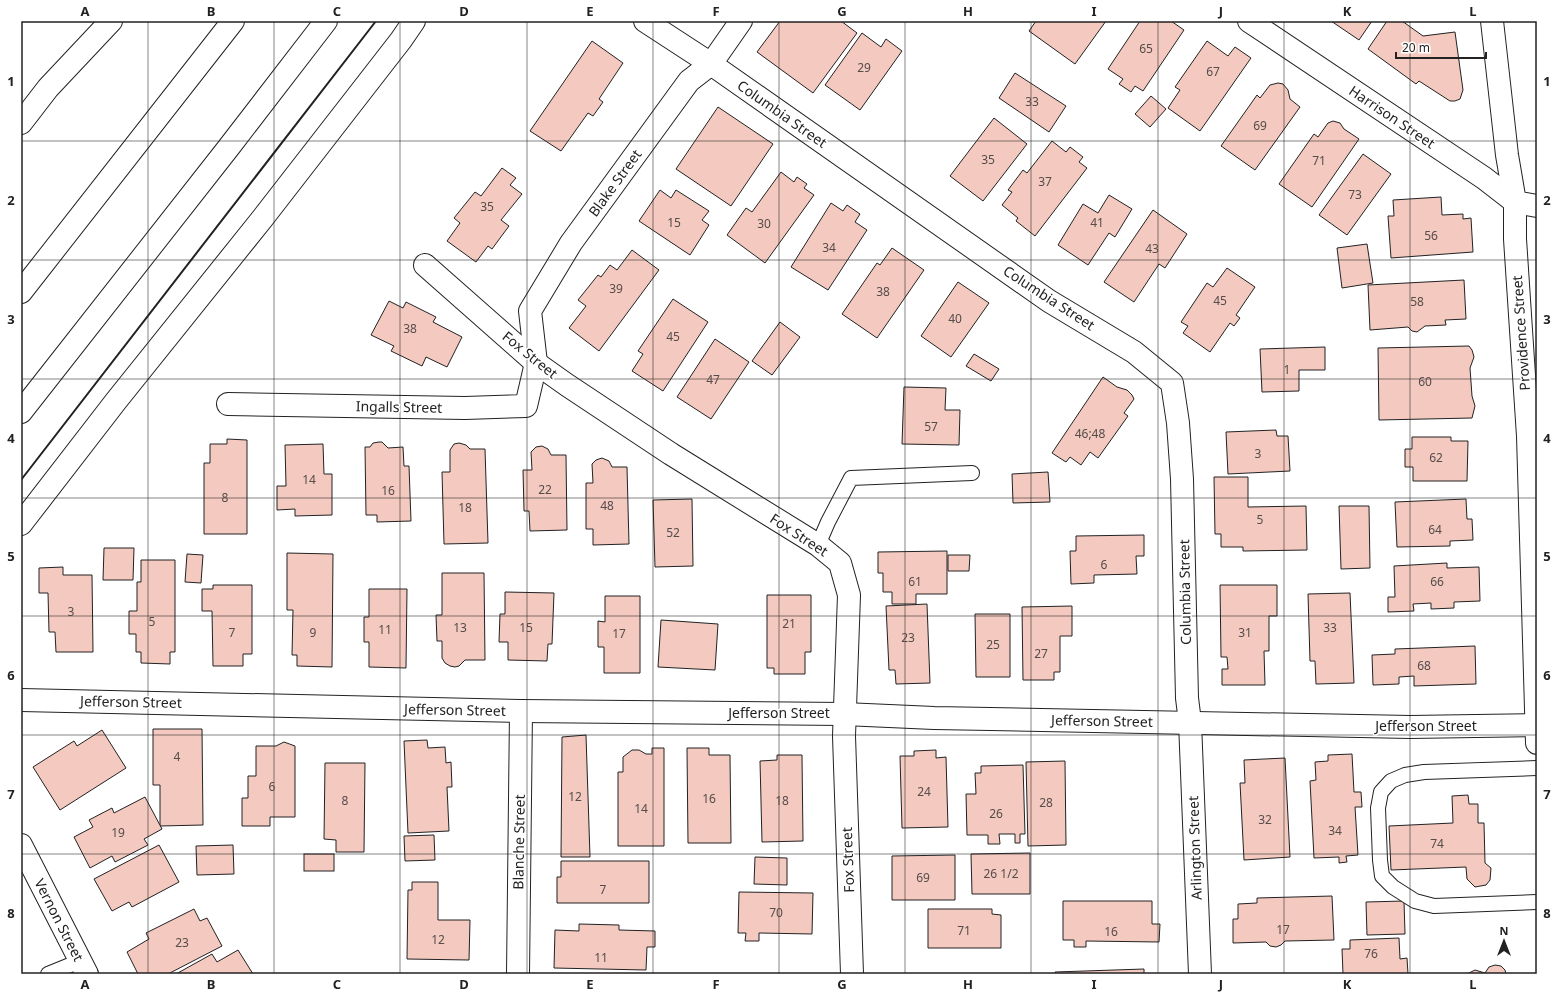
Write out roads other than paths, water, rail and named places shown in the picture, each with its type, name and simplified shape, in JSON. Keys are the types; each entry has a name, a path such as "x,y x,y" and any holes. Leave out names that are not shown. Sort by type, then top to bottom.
{"main road":[{"path":"21,123 48,88 111,21"},
{"path":"21,292 233,21"},
{"path":"21,412 220,159 326,21"},
{"path":"21,524 116,401 262,220 401,40 414,21"},
{"name":"Columbia Street","path":"645,21 711,64 1049,301 1134,352 1172,383 1178,423 1182,479 1187,698 1190,722"},
{"name":"Blake Street","path":"536,363 530,311 542,290 572,243 689,81 711,64 741,21"},
{"name":"Harrison Street","path":"1249,21 1484,178 1515,202 1537,206"},
{"name":"Providence Street","path":"1492,21 1507,155 1515,202 1515,239 1528,436 1537,734"},
{"name":"Fox Street","path":"425,265 536,363 672,454 818,545 840,563 849,594 844,714 852,974"},
{"name":"Ingalls Street","path":"228,404 457,408 526,406 536,363"},
{"name":"Jefferson Street","path":"21,700 521,711 844,714 942,718 1410,727 1537,734"},
{"name":"Blanche Street","path":"518,974 521,711"},
{"name":"Arlington Street","path":"1190,722 1200,974"},
{"name":"Vernon Street","path":"21,845 84,967"}],"lane":[{"path":"818,545 851,478 972,473"},
{"path":"1537,768 1446,771 1405,775 1391,781 1381,792 1378,808 1382,876 1393,887 1415,901 1434,906 1537,902"},
{"path":"48,974 84,967"}]}
